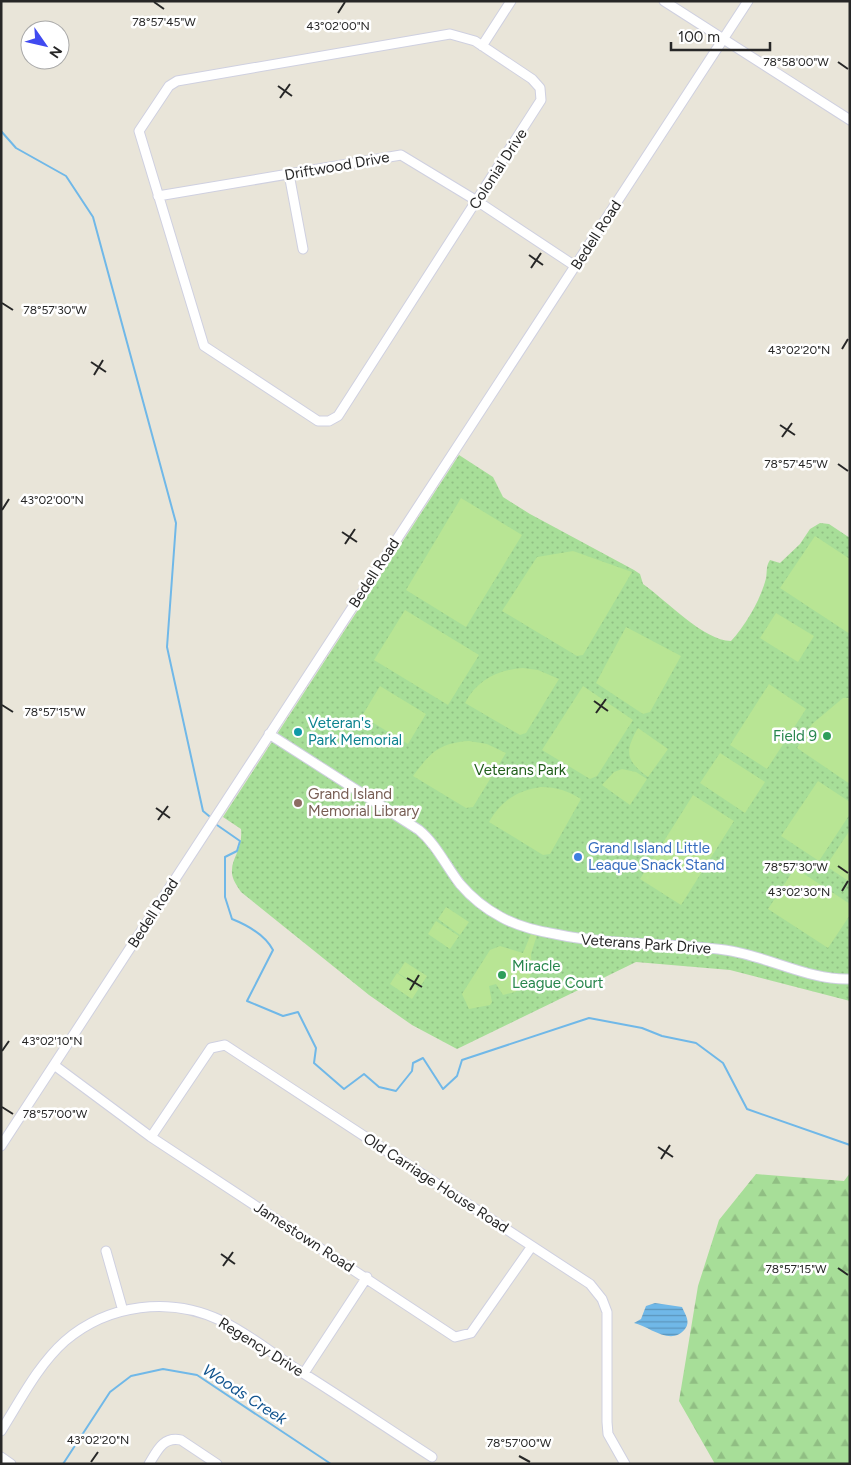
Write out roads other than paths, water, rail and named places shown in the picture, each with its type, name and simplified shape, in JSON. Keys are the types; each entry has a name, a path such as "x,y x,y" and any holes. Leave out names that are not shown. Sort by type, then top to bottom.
{"street":[{"path":"482,46 511,1"},
{"path":"664,1 850,120"},
{"name":"Bedell Road","path":"1,1146 748,1"},
{"name":"Colonial Drive","path":"450,34 468,38 482,46 532,79 538,84 542,94 539,104 338,416 323,422 312,418 204,346 158,196 140,132 173,82 450,34"},
{"name":"Driftwood Drive","path":"158,196 401,155 477,201 575,266"},
{"path":"289,174 303,249"},
{"name":"Veterans Park Drive","path":"269,734 427,836 461,885 478,901 506,920 536,930 577,939 613,944 725,950 821,976 850,979"},
{"name":"Old Carriage House Road","path":"151,1137 211,1048 225,1045 590,1284 602,1299 607,1312 609,1328 608,1428 625,1464"},
{"name":"Jamestown Road","path":"54,1065 151,1137 367,1277 455,1337 471,1333 532,1246"},
{"path":"106,1251 123,1311"},
{"path":"304,1373 367,1277"},
{"name":"Regency Drive","path":"1,1431 44,1365 64,1343 91,1324 123,1311 166,1306 208,1315 234,1328 432,1457"},
{"path":"149,1464 164,1442 175,1439 181,1440 217,1464"},
{"path":"1,1457 11,1464"}],"water":[{"path":"655,1303 682,1307 687,1321 685,1329 679,1334 667,1336 634,1323 641,1319 646,1306"}],"waterway":[{"path":"1,131 16,148 66,176 93,217 176,523 167,647 203,811 209,816"},
{"path":"217,825 240,841 237,851 225,857 225,897 232,919 255,931 273,950 247,1001 283,1016 298,1012 316,1048 314,1063 344,1089 364,1074 379,1087 396,1091 412,1071 413,1063 423,1058 443,1089 457,1076 462,1060 589,1018 642,1028 662,1036 696,1043 723,1063 747,1109 850,1145"},
{"name":"Woods Creek","path":"63,1464 110,1392 131,1376 163,1369 197,1375 331,1464"}],"place":[{"name":"Veteran's Park Memorial","path":"298,732"},
{"name":"Field 9","path":"827,736"},
{"name":"Grand Island Memorial Library","path":"298,803"},
{"name":"Grand Island Little Leaque Snack Stand","path":"578,857"},
{"name":"Miracle League Court","path":"502,975"}],"park label":[{"name":"Veterans Park","path":"520,770"}]}
